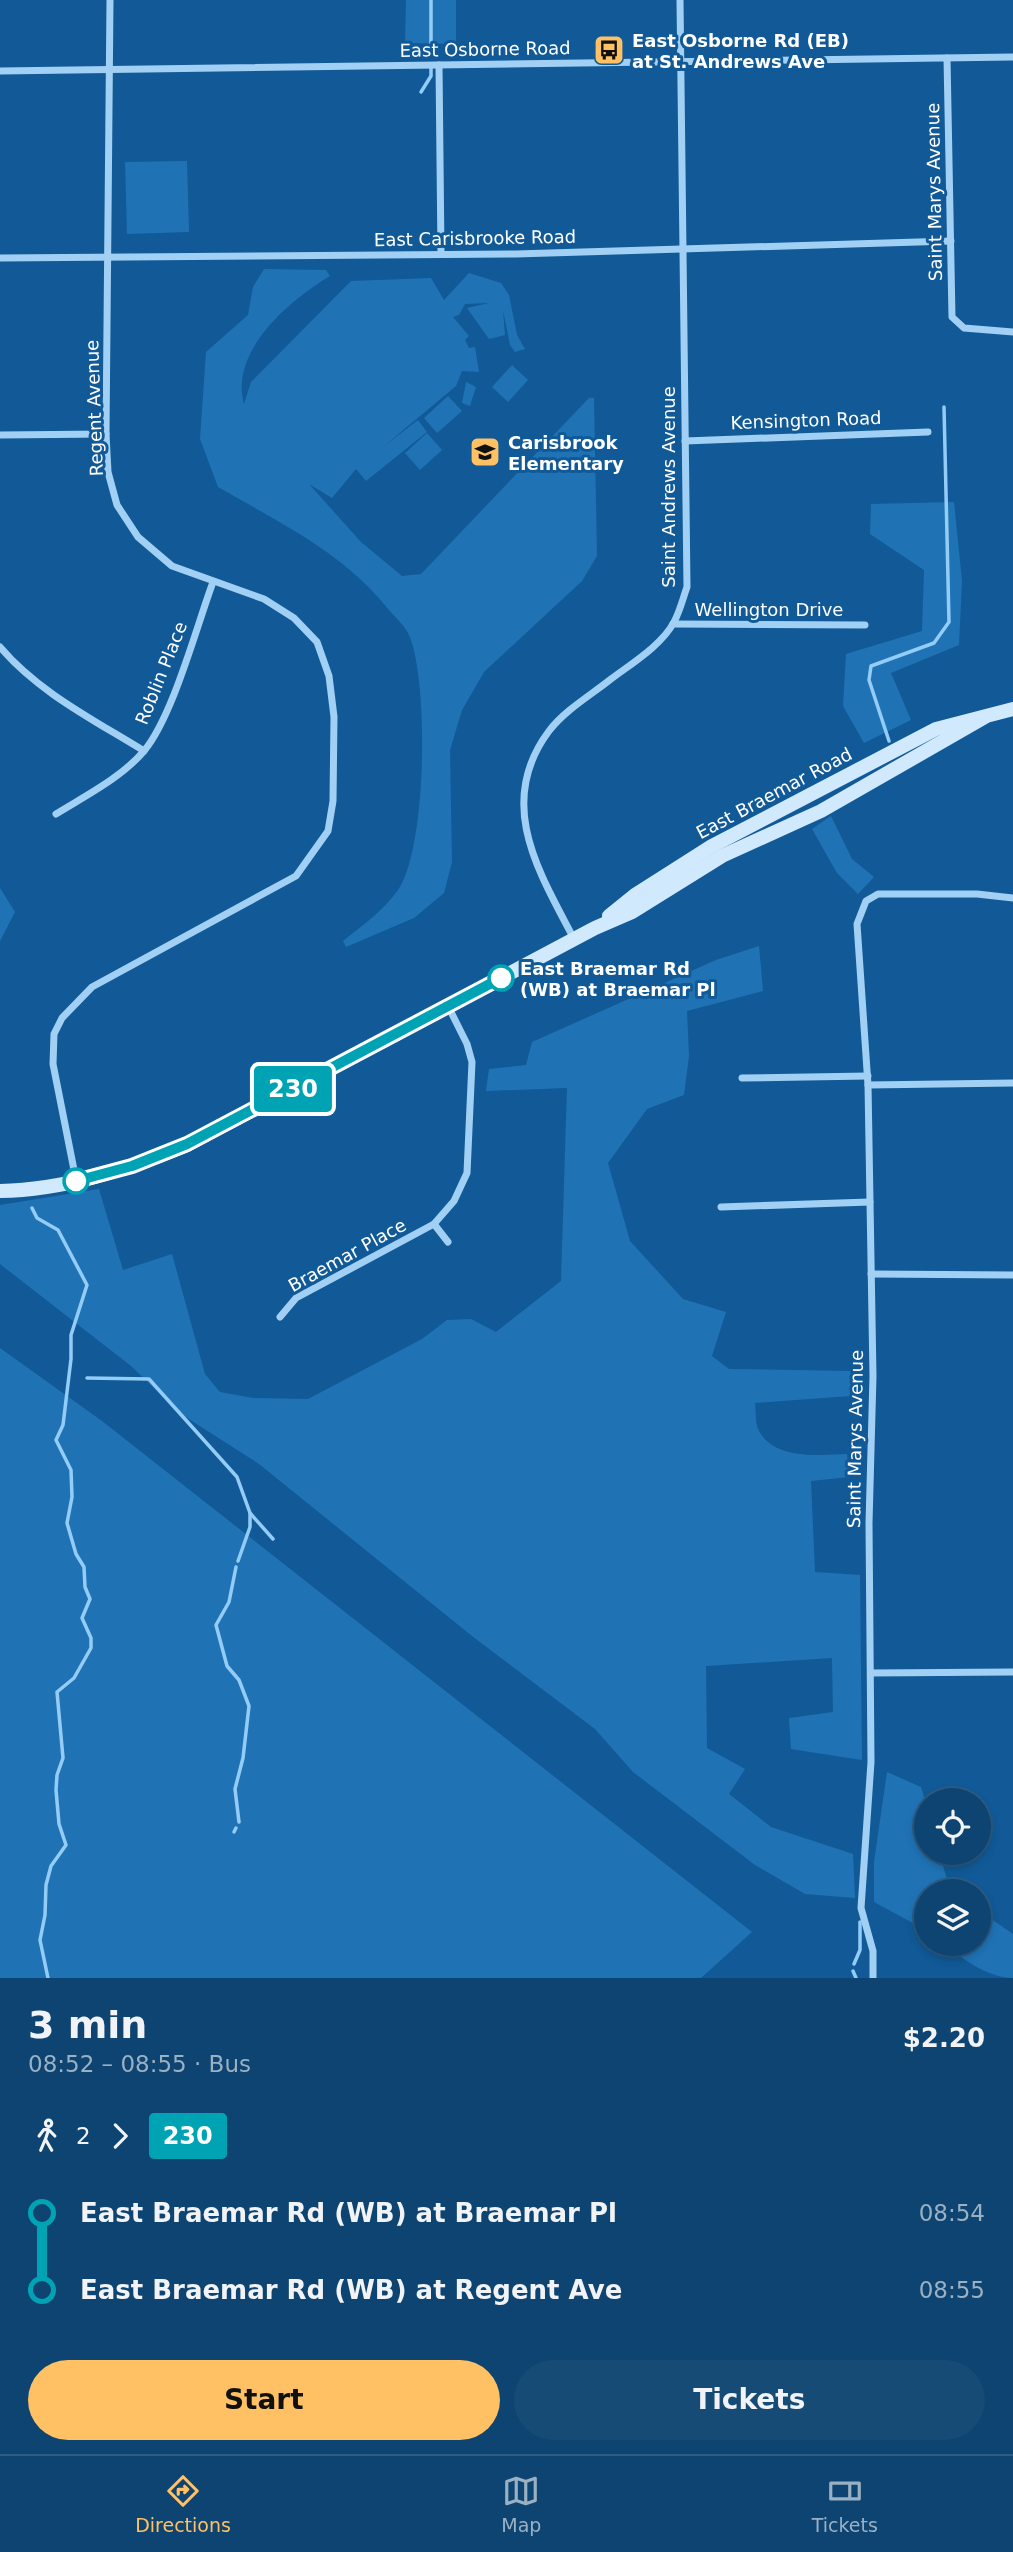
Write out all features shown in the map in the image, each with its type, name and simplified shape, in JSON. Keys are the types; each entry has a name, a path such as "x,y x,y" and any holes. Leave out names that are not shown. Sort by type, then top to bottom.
{"street":[{"name":"Regent Avenue","path":"76,1181 53,1065 54,1034 62,1018 92,987 296,876 328,831 333,801 334,717 329,676 317,642 294,618 264,599 172,566 138,537 117,505 108,472 106,433 110,0"},
{"name":"Saint Andrews Avenue","path":"574,939 530,848 523,803 526,782 539,748 550,730 643,654 673,624 687,587 680,0"},
{"name":"East Osborne Road","path":"0,71 1013,57"},
{"name":"Saint Marys Avenue","path":"947,58 952,317 964,328 1013,332"},
{"path":"439,65 441,254"},
{"name":"East Carisbrooke Road","path":"0,258 681,250 951,241"},
{"name":"Kensington Road","path":"685,441 928,432"},
{"path":"0,435 106,433"},
{"name":"Roblin Place","path":"56,814 128,766 144,751 161,725 213,582"},
{"name":"Wellington Drive","path":"673,624 865,625"},
{"path":"0,647 36,682 144,751"},
{"name":"East Braemar Road","path":"0,1191 76,1181 132,1166 187,1144 594,928 632,912 722,856 821,811 985,717 1013,709"},
{"name":"Saint Marys Avenue","path":"873,1978 873,1951 861,1908 871,1762 871,1275 868,1076 857,924 866,901 878,894 977,894 1013,898"},
{"name":"Braemar Place","path":"281,1317 296,1298 434,1224 454,1201 467,1173 472,1062 467,1044 447,1006"},
{"path":"742,1079 868,1076"},
{"path":"868,1085 1013,1083"},
{"path":"721,1207 870,1202"},
{"name":"Braemar Place","path":"434,1224 448,1242"},
{"path":"871,1275 1013,1275"},
{"path":"871,1673 1013,1672"}],"shaded area":[{"path":"406,0 456,0 456,44 405,43"},
{"path":"187,161 189,232 127,234 125,162"},
{"path":"264,269 326,270 330,276 281,313 266,329 245,365 242,384 244,404 251,382 351,281 431,278 444,300 469,273 501,283 509,295 517,335 525,349 515,352 510,345 503,310 505,335 489,339 467,308 489,303 465,304 459,315 453,317 469,336 465,340 469,348 475,347 479,372 462,371 456,386 383,447 418,420 427,432 366,481 356,469 332,498 309,484 361,542 402,576 421,574 589,398 594,398 597,556 582,581 484,672 462,710 450,750 452,862 444,893 414,918 346,947 343,941 386,904 398,890 408,869 415,839 422,764 420,688 409,635 400,622 371,590 331,556 218,487 200,439 206,352 248,315 253,287"},
{"path":"512,365 528,380 508,402 492,387"},
{"path":"466,382 476,387 470,406 462,403"},
{"path":"448,396 462,411 437,433 424,418"},
{"path":"427,433 442,450 420,470 405,453"},
{"path":"954,502 962,581 959,645 891,673 911,720 864,743 843,706 846,654 922,631 924,570 870,534 871,504"},
{"path":"831,816 852,859 874,877 858,894 837,873 812,829"},
{"path":"0,888 15,912 0,941"},
{"path":"759,946 763,991 687,1011 689,1056 684,1095 647,1109 608,1163 630,1241 683,1299 726,1312 712,1356 729,1369 850,1371 864,1395 755,1403 759,1431 776,1447 798,1454 847,1454 849,1477 811,1481 815,1572 860,1575 862,1760 791,1749 789,1718 833,1712 832,1658 706,1666 707,1748 745,1769 729,1794 771,1827 853,1854 855,1898 805,1894 755,1865 633,1772 595,1729 472,1636 259,1464 181,1414 131,1366 0,1264 0,1205 99,1189 123,1270 172,1254 205,1374 220,1392 253,1398 308,1399 422,1339 447,1320 471,1319 496,1332 561,1281 567,1088 486,1091 489,1069 526,1065 532,1042 716,960"},
{"path":"0,1348 102,1421 752,1932 701,1978 0,1978"},
{"path":"887,1772 921,1787 914,1788 914,1865 943,1865 947,1879 914,1879 914,1924 874,1902 874,1862"},
{"path":"991,1919 1013,1934 1013,1978 995,1975 960,1956 991,1956"}],"waterway":[{"path":"431,0 431,45"},
{"path":"421,92 431,76 431,67"},
{"path":"889,741 869,680 871,666 934,643 949,622 944,407"},
{"path":"32,1208 37,1218 58,1230 87,1285 71,1335 71,1359 63,1425 56,1440 71,1470 72,1497 67,1523 76,1554 84,1567 85,1587 90,1599 82,1618 91,1638 91,1648 74,1678 57,1692 63,1758 57,1775 56,1790 59,1824 66,1845 51,1866 46,1885 45,1915 40,1940 48,1978"},
{"path":"87,1378 149,1379 237,1477 250,1513 273,1539"},
{"path":"238,1561 250,1527 250,1513"},
{"path":"236,1567 229,1602 216,1625 227,1666 239,1680 249,1706 243,1758 235,1789 239,1822"},
{"path":"234,1832 236,1828"},
{"path":"854,1964 860,1950 860,1922"},
{"path":"853,1971 856,1978"}],"bus line":[{"name":"230","path":"76,1181 132,1166 187,1144 501,978"}],"place":[{"name":"East Osborne Rd (EB) at St. Andrews Ave","path":"609,50"},
{"name":"Carisbrook Elementary","path":"485,452"},
{"name":"East Braemar Rd (WB) at Braemar Pl","path":"501,978"}]}
